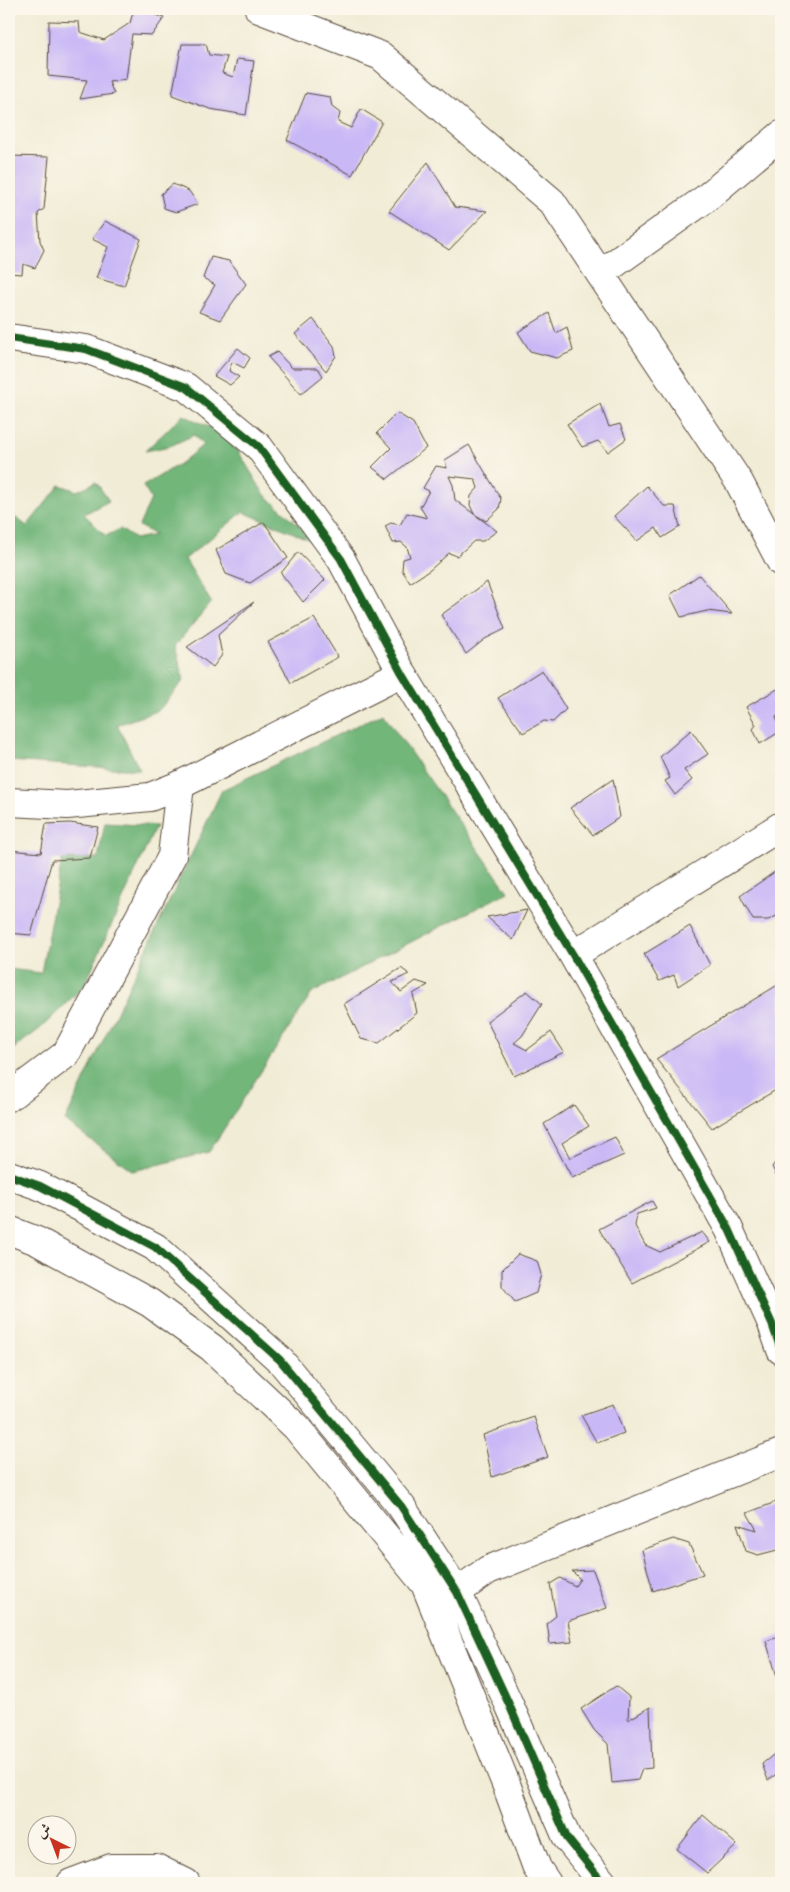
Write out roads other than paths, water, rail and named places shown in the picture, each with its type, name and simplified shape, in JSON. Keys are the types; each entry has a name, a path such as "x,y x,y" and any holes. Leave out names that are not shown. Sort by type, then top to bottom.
{"street":[{"path":"259,9 381,56 552,202 739,482 781,562"},
{"path":"600,274 705,199 781,135"},
{"path":"9,338 86,348 186,387 259,447 341,559 402,673 573,955 729,1229 772,1324 781,1350"},
{"path":"9,802 67,806 150,797 180,785 402,673"},
{"path":"9,1097 66,1054 172,856 180,785"},
{"path":"573,955 781,826"},
{"path":"9,1175 40,1186 155,1247 280,1360 402,1506 457,1592 508,1702 567,1838 603,1883"},
{"path":"9,1230 38,1241 150,1303 212,1348 302,1435 425,1584 506,1784 537,1868 547,1883"},
{"path":"457,1592 488,1570 781,1453"},
{"path":"71,1883 111,1868 156,1868 186,1883"}]}
